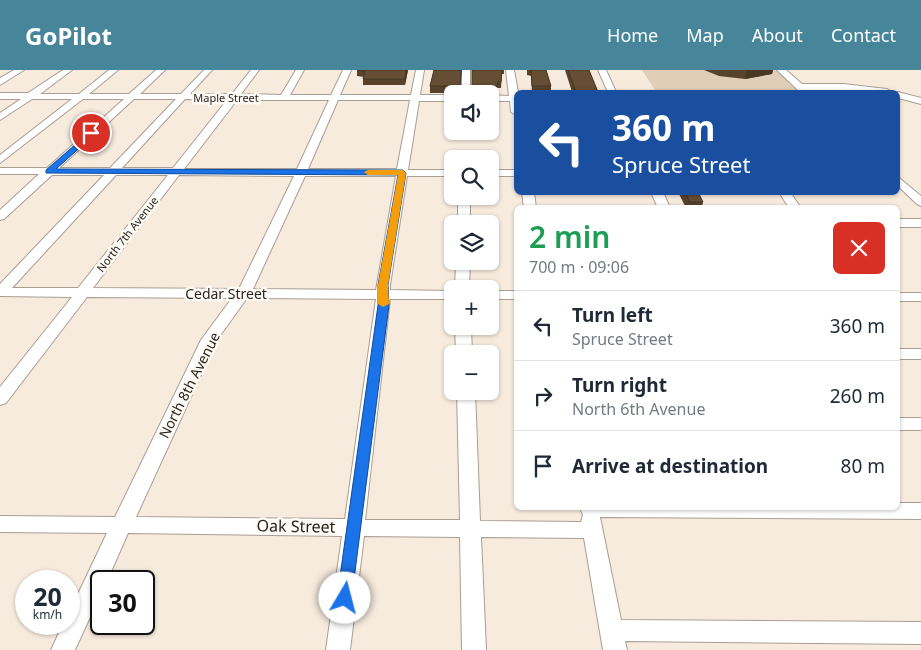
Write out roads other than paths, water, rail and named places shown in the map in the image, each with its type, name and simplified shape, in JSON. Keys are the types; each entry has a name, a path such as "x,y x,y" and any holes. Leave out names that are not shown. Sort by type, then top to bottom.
{"street":[{"path":"0,82 20,70"},
{"path":"0,117 68,70"},
{"path":"0,160 114,70"},
{"path":"0,216 161,70"},
{"path":"0,292 208,70"},
{"name":"North 7th Avenue","path":"0,399 254,70"},
{"path":"284,98 300,70"},
{"name":"North 8th Avenue","path":"63,650 209,340 250,284 347,70"},
{"path":"338,650 381,325 383,294 420,70"},
{"path":"466,70 466,85"},
{"path":"510,70 514,93"},
{"path":"602,70 611,90"},
{"path":"781,70 802,90 843,87 869,90"},
{"name":"Maple Street","path":"0,96 444,98"},
{"path":"900,96 921,101"},
{"path":"499,98 514,99"},
{"path":"0,171 444,173"},
{"path":"499,173 514,173"},
{"path":"900,182 921,202"},
{"path":"900,223 921,223"},
{"name":"Cedar Street","path":"0,292 444,294"},
{"path":"499,295 514,295"},
{"path":"900,297 921,297"},
{"path":"900,354 921,354"},
{"path":"466,400 474,650"},
{"path":"900,424 921,424"},
{"name":"Oak Street","path":"0,524 471,528 590,515 921,511"},
{"path":"590,515 613,640 921,633"}]}
